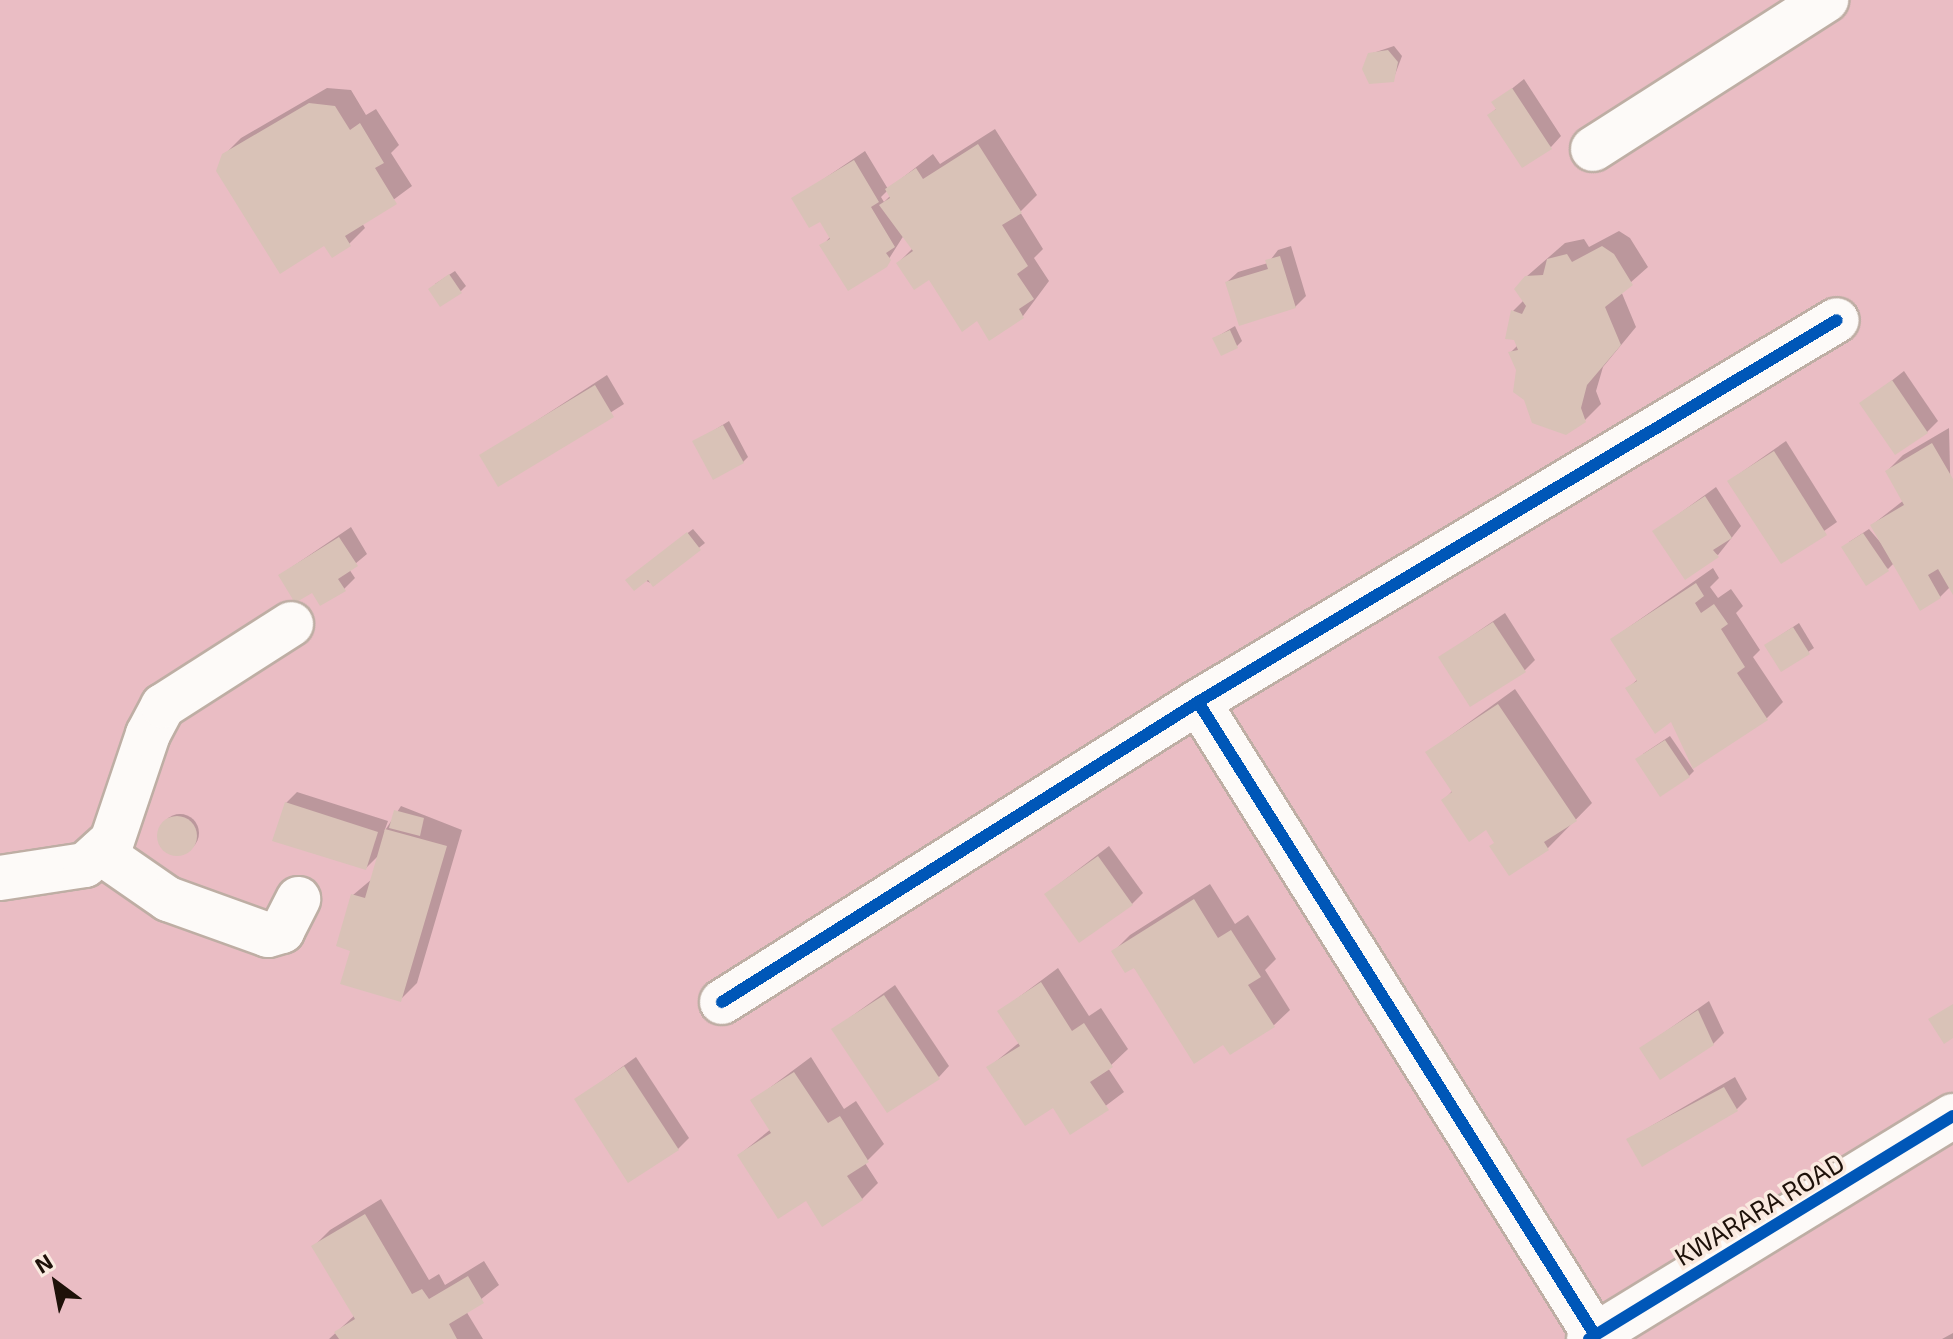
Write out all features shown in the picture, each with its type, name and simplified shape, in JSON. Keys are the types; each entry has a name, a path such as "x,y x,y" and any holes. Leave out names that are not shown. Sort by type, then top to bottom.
{"street":[{"path":"1593,149 1826,0"},
{"path":"722,1002 1198,702 1837,320"},
{"path":"0,878 85,865 100,852 112,841 148,734 163,706 291,624"},
{"path":"1198,702 1592,1337"},
{"path":"100,852 168,899 268,935 282,931 298,899"},
{"name":"KWARARA ROAD","path":"1592,1337 1953,1116"}],"shaded area":[{"path":"0,0 1953,0 1953,1339 0,1339"}],"building":[{"path":"1388,50 1398,62 1394,82 1369,84 1362,69 1368,53"},
{"path":"1512,88 1552,149 1522,168 1487,115 1496,109 1491,102"},
{"path":"309,103 335,106 350,130 360,123 384,163 375,168 397,204 345,236 351,246 332,258 324,246 280,274 216,171 222,154"},
{"path":"978,144 1022,213 1002,225 1028,266 1017,274 1034,299 1019,309 1024,318 989,341 977,321 962,332 929,280 914,290 896,263 913,251 879,205 890,198 885,189 916,168 923,179"},
{"path":"854,160 879,202 871,207 895,247 886,253 891,260 887,267 848,291 819,245 830,239 820,222 809,228 791,198"},
{"path":"1602,246 1614,254 1633,285 1605,307 1621,345 1587,385 1581,408 1586,422 1566,435 1532,423 1524,400 1513,392 1516,370 1508,352 1518,350 1514,340 1505,339 1511,310 1522,314 1526,306 1514,289 1525,276 1543,275 1547,259 1567,254 1572,262"},
{"path":"1280,256 1296,308 1239,326 1225,282 1268,269 1265,260"},
{"path":"449,274 462,293 440,307 428,289"},
{"path":"1230,330 1238,348 1221,356 1212,338"},
{"path":"1892,380 1928,433 1895,455 1859,403"},
{"path":"595,385 614,417 498,487 479,455"},
{"path":"723,425 744,463 713,480 692,441"},
{"path":"1932,443 1953,479 1953,595 1938,569 1928,575 1941,598 1920,611 1870,525 1904,505 1885,471"},
{"path":"1774,451 1827,535 1781,564 1727,481"},
{"path":"1705,496 1732,538 1713,550 1719,557 1685,580 1652,531"},
{"path":"687,532 701,550 653,587 648,580 634,591 625,580"},
{"path":"1863,533 1889,571 1866,586 1841,547"},
{"path":"339,537 358,566 338,579 346,591 320,606 312,593 295,603 278,575"},
{"path":"1696,583 1704,596 1695,603 1701,613 1714,604 1728,624 1721,629 1745,667 1737,673 1768,720 1693,769 1671,722 1655,734 1625,688 1637,681 1610,639"},
{"path":"1493,622 1526,672 1470,707 1438,657"},
{"path":"1793,627 1810,654 1781,672 1764,645"},
{"path":"1498,704 1577,821 1544,842 1549,850 1509,876 1489,846 1494,843 1486,830 1469,842 1441,800 1452,792 1425,752"},
{"path":"1665,740 1690,777 1660,797 1635,759"},
{"path":"285,802 378,832 366,870 272,841"},
{"path":"394,810 424,818 420,836 389,828"},
{"path":"177,816 191,822 197,836 191,850 177,856 163,850 157,836 163,822"},
{"path":"385,829 447,846 401,1002 340,984 350,951 336,946 351,894 365,898"},
{"path":"1098,856 1133,905 1079,943 1044,894"},
{"path":"1194,899 1218,938 1231,930 1261,977 1248,985 1275,1027 1230,1055 1223,1045 1194,1064 1134,968 1125,973 1111,951"},
{"path":"1041,982 1072,1031 1084,1023 1113,1067 1090,1082 1109,1110 1070,1135 1053,1108 1025,1126 986,1067 1020,1046 997,1011"},
{"path":"884,995 940,1079 887,1113 831,1029"},
{"path":"1953,1004 1953,1038 1944,1044 1928,1019"},
{"path":"1698,1010 1714,1045 1660,1080 1639,1048"},
{"path":"624,1066 679,1150 628,1183 574,1099"},
{"path":"794,1072 828,1123 840,1116 869,1162 847,1176 863,1200 822,1227 806,1201 778,1219 737,1155 771,1133 750,1100"},
{"path":"1724,1087 1738,1111 1642,1167 1626,1139"},
{"path":"365,1214 412,1294 422,1289 429,1299 468,1276 484,1303 449,1324 457,1339 339,1339 334,1332 355,1319 311,1246"}],"cycle path":[{"path":"722,1002 1198,702 1837,320"},
{"path":"1198,702 1595,1335"},
{"path":"1589,1339 1953,1116"}]}
